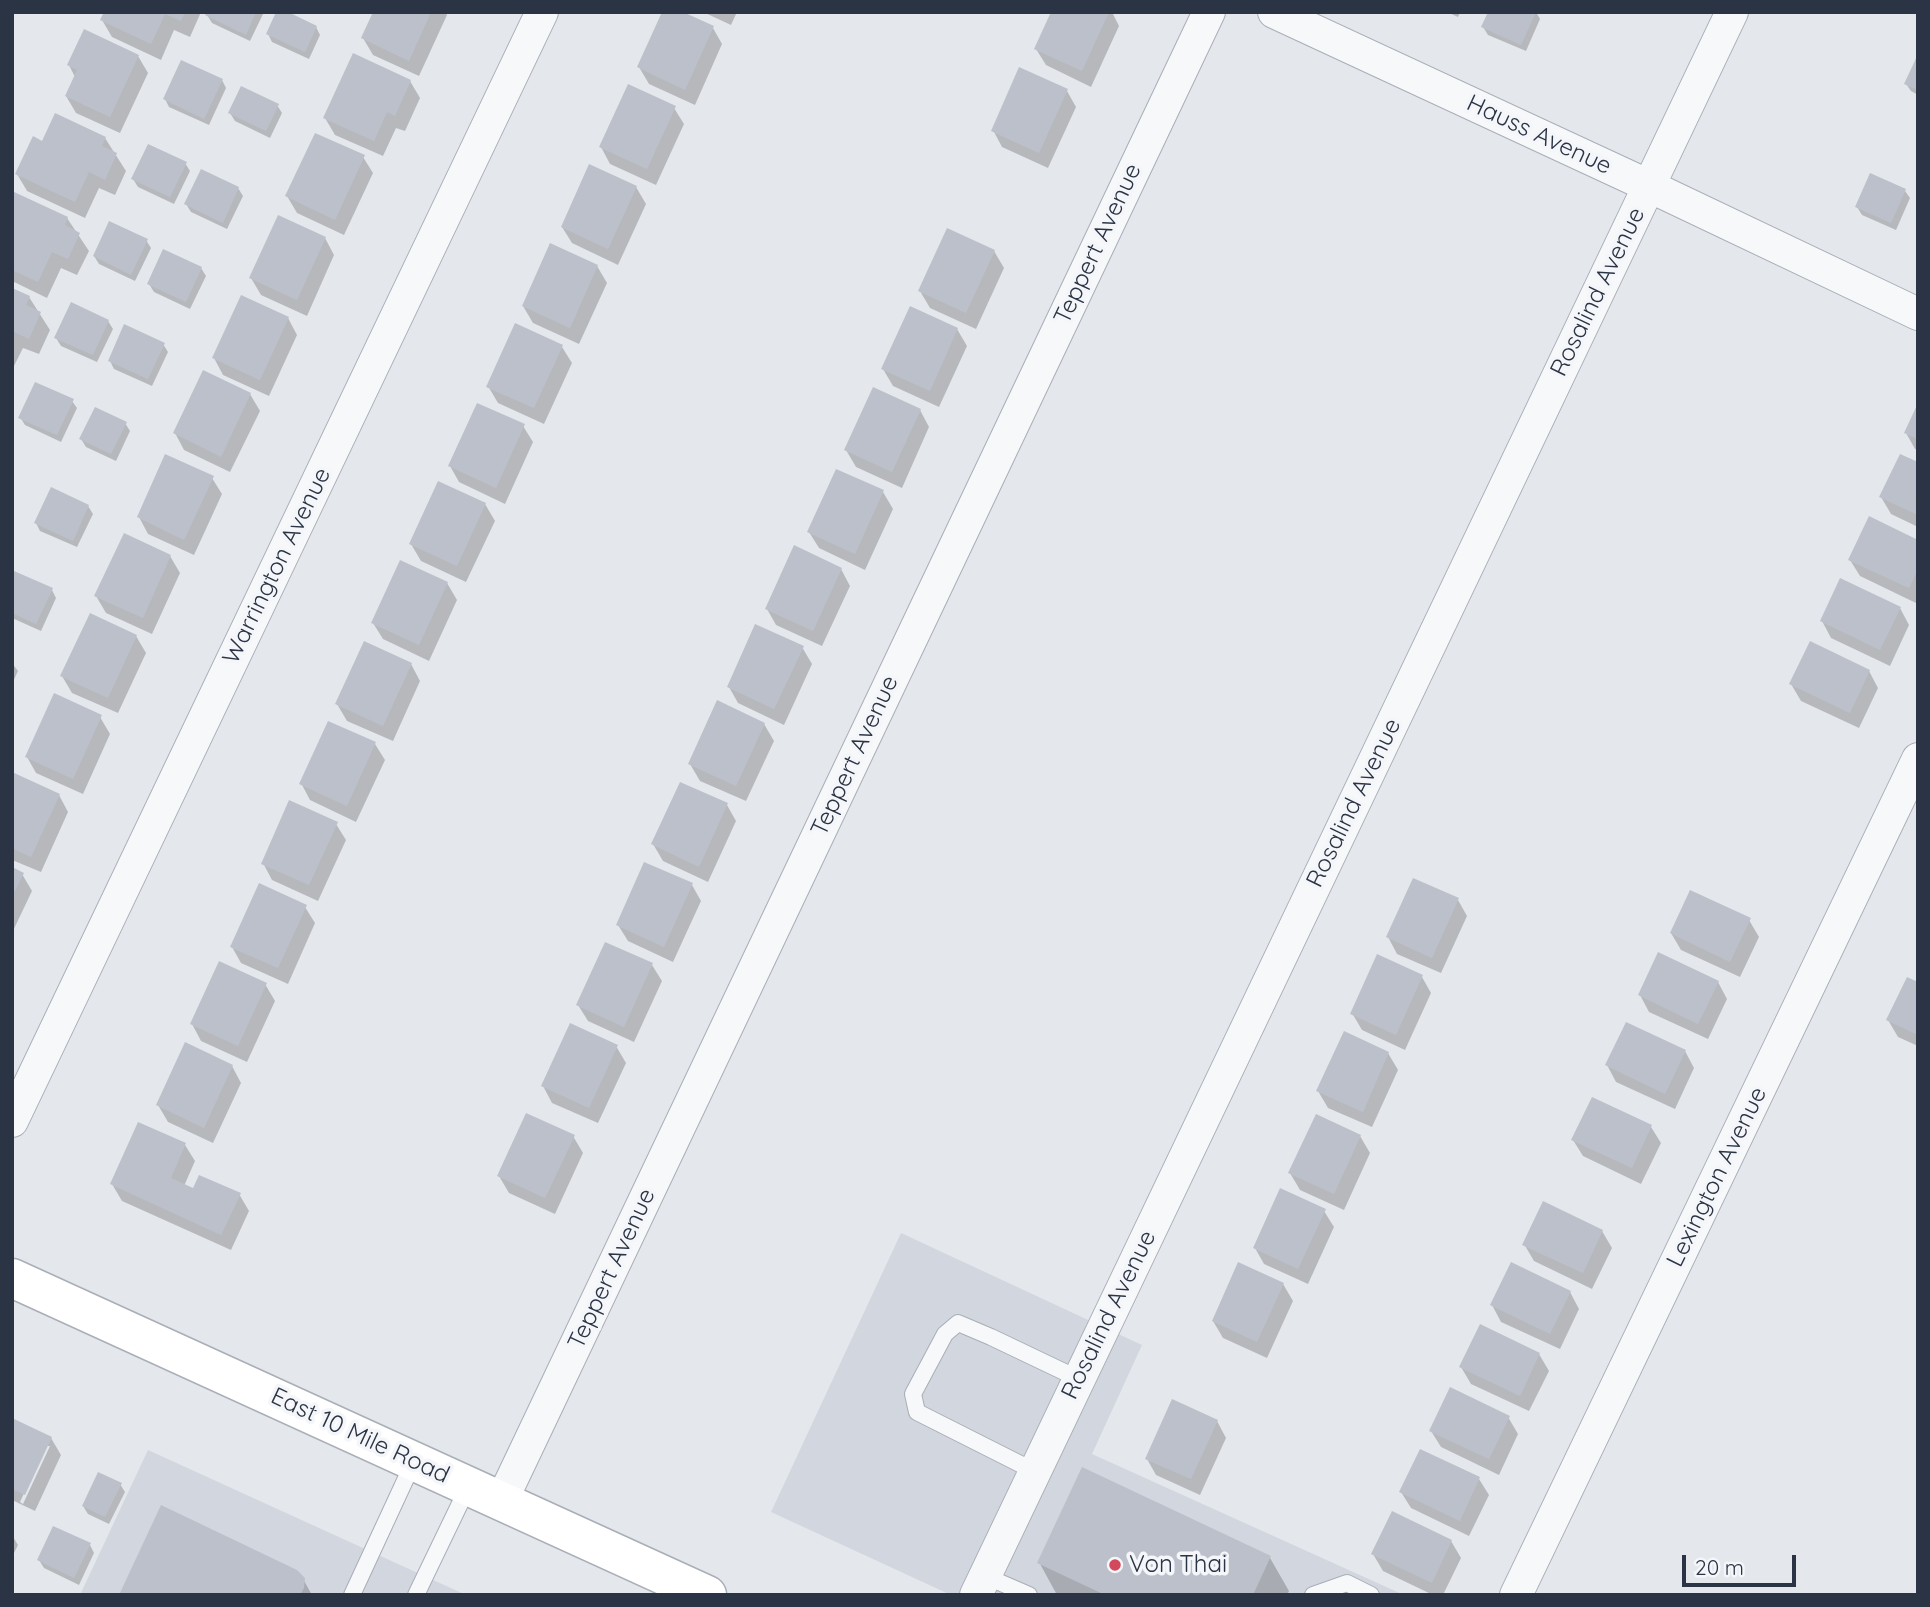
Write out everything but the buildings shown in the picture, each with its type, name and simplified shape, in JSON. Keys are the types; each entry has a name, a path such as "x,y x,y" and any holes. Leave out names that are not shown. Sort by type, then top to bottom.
{"main road":[{"name":"East 10 Mile Road","path":"12,1278 707,1595"}],"street":[{"name":"Warrington Avenue","path":"12,1121 542,12"},
{"name":"Teppert Avenue","path":"485,1493 1209,12"},
{"name":"Hauss Avenue","path":"1273,12 1918,314"},
{"name":"Rosalind Avenue","path":"980,1585 1732,12"},
{"name":"Lexington Avenue","path":"1516,1595 1918,758"}],"lane":[{"path":"1034,1471 917,1412 913,1394 945,1334 958,1323 1079,1379"},
{"path":"352,1595 414,1461"},
{"path":"416,1595 485,1493"},
{"path":"1313,1595 1347,1583 1371,1595"},
{"path":"980,1585 1028,1595"}],"shaded area":[{"path":"901,1233 1142,1345 1092,1454 1404,1595 951,1595 771,1512"},
{"path":"148,1450 466,1595 80,1595"}],"place":[{"name":"Von Thai","path":"1115,1565"}]}
